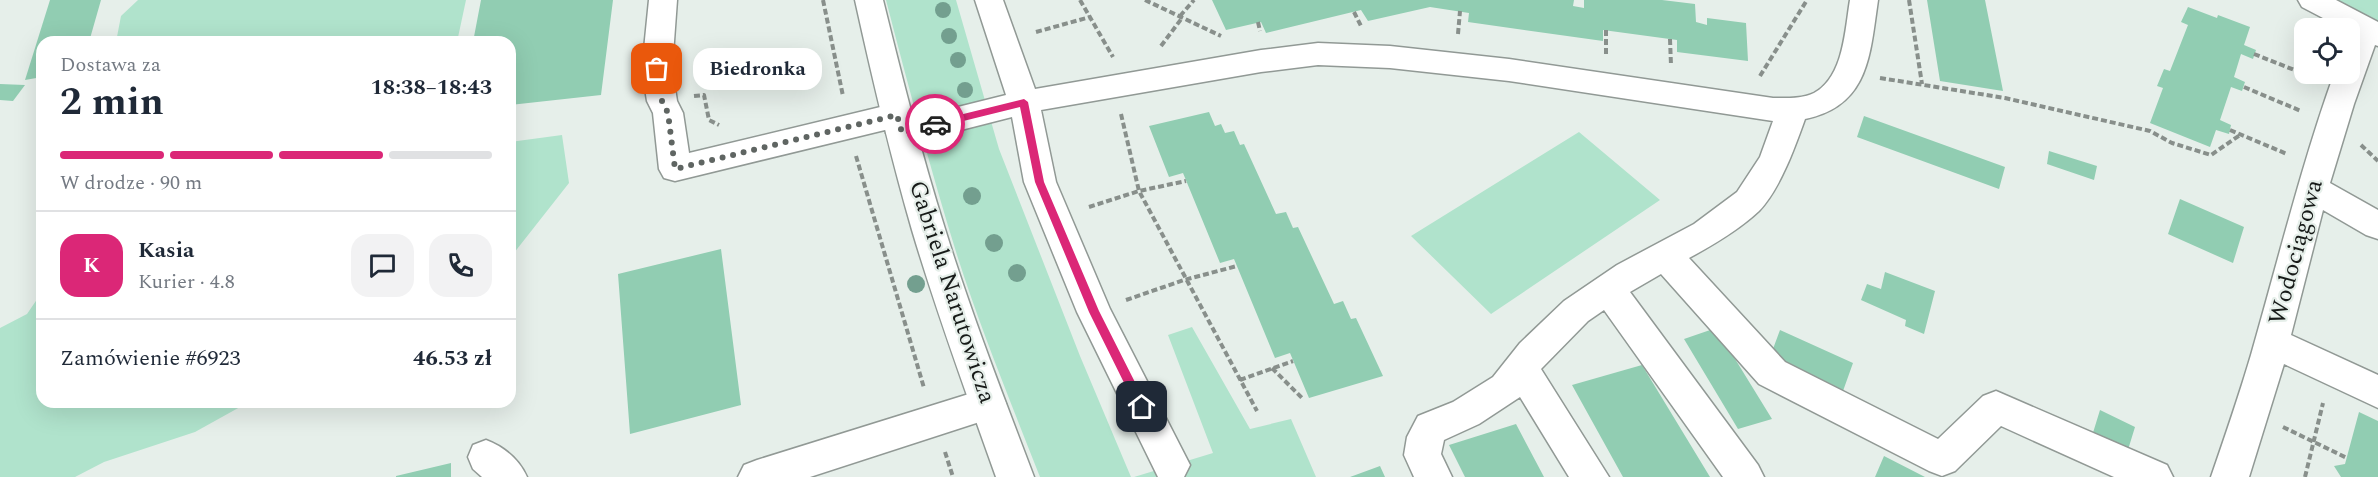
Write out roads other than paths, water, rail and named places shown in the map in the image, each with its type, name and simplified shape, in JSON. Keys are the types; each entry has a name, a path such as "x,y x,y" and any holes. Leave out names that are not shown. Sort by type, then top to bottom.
{"street":[{"path":"663,0 657,69 662,101 668,113 675,169 849,127 899,124 1291,56 1345,54 1509,70 1755,108 1793,109 1827,101 1841,89 1849,73 1864,0"},
{"name":"Gabriela Narutowicza","path":"869,0 899,124 939,262 1015,477"},
{"path":"989,0 1024,102 1040,182 1094,312 1171,465"},
{"name":"Wodociągowa","path":"2230,477 2272,342 2313,188 2354,58 2372,32 2312,0"},
{"path":"1433,477 1422,455 1425,438 1431,428 1466,413 1506,388 1532,354 1576,311 1608,289 1706,232 1748,201 1774,161 1793,109"},
{"path":"2313,188 2378,226"},
{"path":"1665,255 1772,373 1942,459 1996,407 2154,477"},
{"path":"1608,289 1745,477"},
{"path":"2272,342 2378,392"},
{"path":"1521,368 1590,477"},
{"path":"757,477 988,404"}],"place":[{"name":"Biedronka","path":"657,69"}]}
